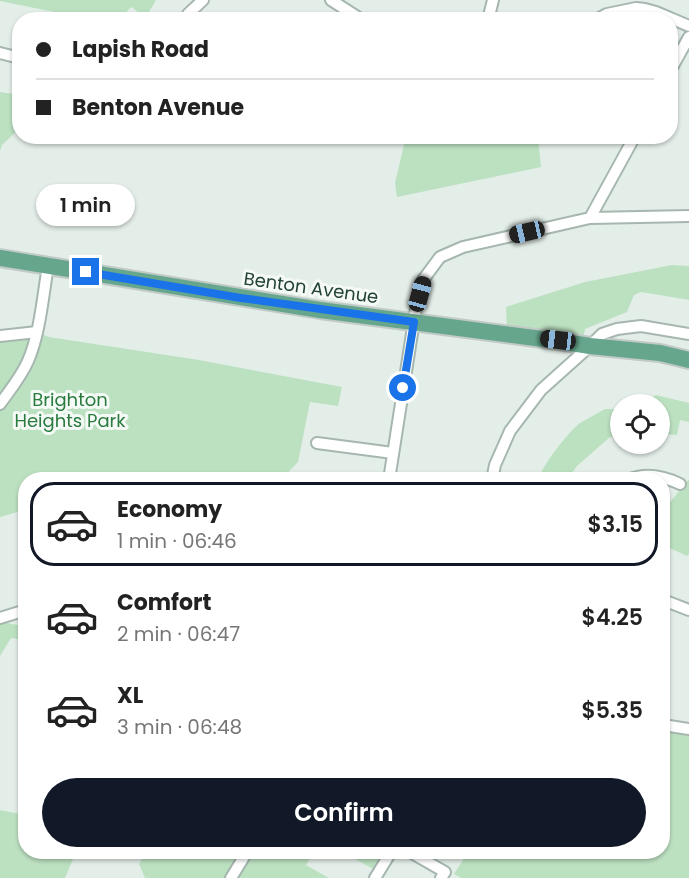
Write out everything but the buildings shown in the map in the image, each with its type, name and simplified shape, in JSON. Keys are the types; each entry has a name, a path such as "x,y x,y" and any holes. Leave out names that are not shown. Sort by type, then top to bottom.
{"main road":[{"name":"Benton Avenue","path":"0,258 241,298 590,346 660,353 689,360"}],"street":[{"path":"190,12 203,0"},
{"path":"331,0 350,12"},
{"path":"617,12 636,8 656,12"},
{"path":"678,57 689,38"},
{"path":"590,218 631,144"},
{"path":"390,472 423,280 440,257 463,247 590,218 689,216"},
{"path":"0,404 18,380 29,360 37,332 48,266"},
{"path":"494,472 510,431 541,390 602,334 617,329 640,326 689,334"},
{"path":"0,336 37,332"},
{"path":"317,443 393,453"},
{"path":"670,479 680,484"},
{"path":"670,603 689,610"},
{"path":"0,618 18,612"},
{"path":"670,726 689,729"},
{"path":"231,878 243,859"},
{"path":"375,878 387,859"},
{"path":"420,859 443,875"}],"green space":[{"path":"156,0 149,12 138,12 131,7 126,12 54,12 0,1"},
{"path":"0,92 12,94 12,136 2,145 0,151"},
{"path":"404,144 539,144 541,167 397,197 395,183"},
{"path":"672,265 689,266 689,300 641,292 634,295 627,312 585,329 582,345 507,334 506,307 585,282"},
{"name":"Brighton Heights Park","path":"28,329 49,337 199,360 342,387 338,406 310,402 298,462 289,472 18,472 18,512 0,517 0,331"},
{"path":"670,398 689,403 689,422 680,420 677,435 670,435"},
{"path":"605,409 610,409 610,437 573,472 541,472 550,458 569,433 580,423"},
{"path":"689,479 689,554 687,556 670,548 670,502"},
{"path":"2,622 18,625 18,639 11,638 0,656 0,624"},
{"path":"670,732 689,734 689,878 461,878 454,874 464,859 670,859"},
{"path":"0,810 18,814 18,859 73,859 65,878 0,878"},
{"path":"142,859 310,859 306,865 329,878 145,878 139,864"},
{"path":"355,859 378,859 373,869"}],"route":[{"path":"86,272 241,298 414,322 403,388"}]}
